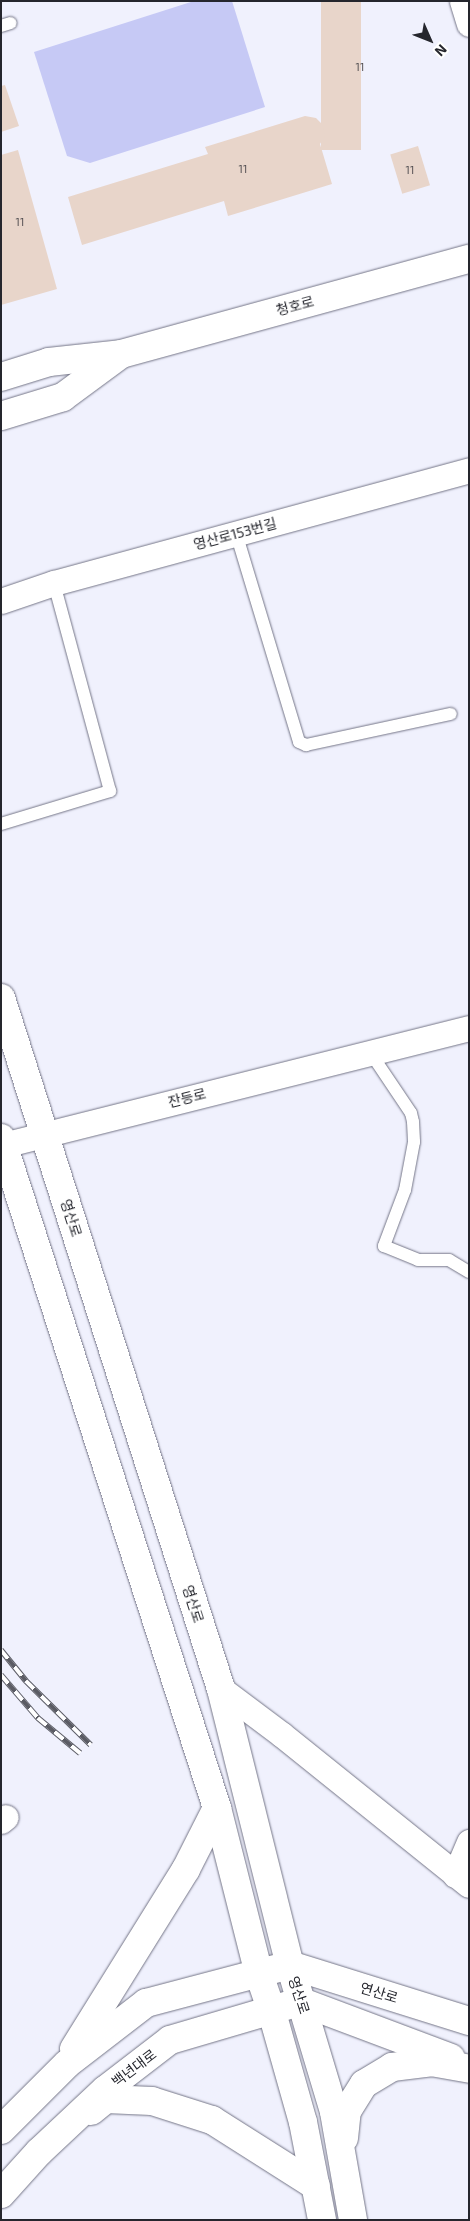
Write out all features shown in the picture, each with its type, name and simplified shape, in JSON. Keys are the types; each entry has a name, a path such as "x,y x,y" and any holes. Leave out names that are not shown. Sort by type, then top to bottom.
{"street":[{"path":"462,1 469,24"},
{"name":"청호로","path":"4,371 48,362 121,354 469,259"},
{"name":"청호로","path":"1,416 63,397 121,354"},
{"name":"영산로153번길","path":"1,601 54,584 236,533 469,470"},
{"name":"영산로","path":"1,998 221,1689 290,1965 334,2112 353,2220"},
{"name":"잔등로","path":"2,1141 44,1133 469,1028"},
{"path":"2,1141 217,1808 258,1974 272,2009 303,2122 322,2220"},
{"path":"221,1689 281,1734 462,1880 469,1842"},
{"path":"53,2078 87,2032 151,1922 186,1869 217,1808"},
{"path":"1,2130 67,2064 146,2003 290,1965"},
{"name":"연산로","path":"290,1965 469,2021"},
{"path":"302,2002 469,2065"},
{"name":"백년대로","path":"1,2194 39,2152 105,2090 170,2040 272,2009 302,2002"},
{"path":"342,2157 346,2111 364,2084 392,2067 431,2062 469,2070"},
{"path":"39,2152 106,2099 152,2101 212,2120 316,2186"}],"lane":[{"path":"236,533 299,742 306,745 451,714"},
{"path":"1,824 110,791 54,584"},
{"path":"370,1052 411,1113 413,1122 414,1142 405,1190 384,1246 418,1260 449,1260 469,1272"}],"shaded area":[{"path":"194,1 232,1 265,107 90,163 67,156 34,52"}],"building":[{"path":"321,1 361,1 361,150 321,150"},
{"path":"5,85 19,126 1,132 1,86"},
{"path":"305,116 316,118 323,125 325,136 320,144 332,184 228,216 224,201 82,245 68,197 208,154 205,147"},
{"path":"418,146 430,185 402,194 390,154"},
{"path":"18,150 57,289 1,305 1,155"}],"railway":[{"path":"1,1650 26,1681 91,1745"},
{"path":"1,1675 38,1718 80,1753"}]}
